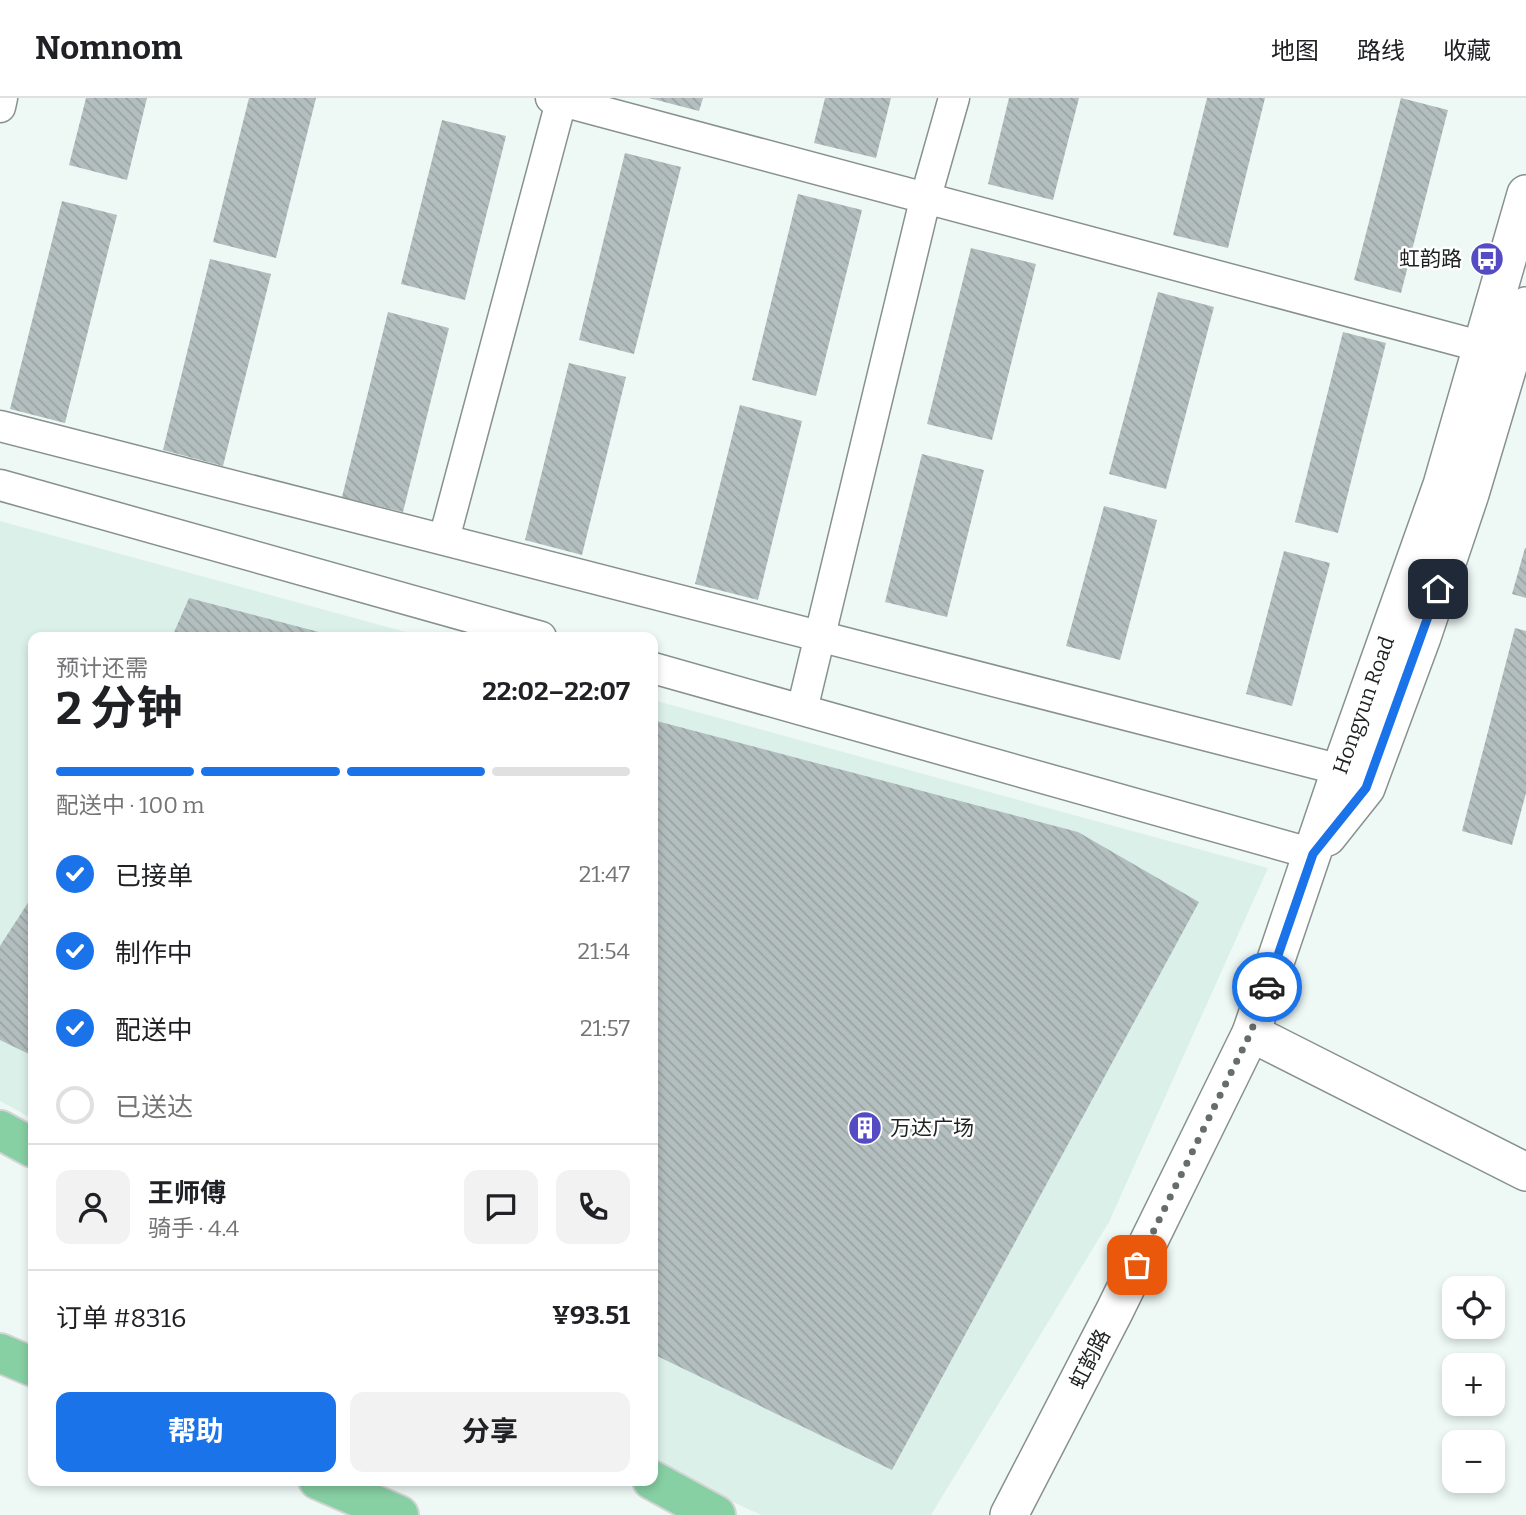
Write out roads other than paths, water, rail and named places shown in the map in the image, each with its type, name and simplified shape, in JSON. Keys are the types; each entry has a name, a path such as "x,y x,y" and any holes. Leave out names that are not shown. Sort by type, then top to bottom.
{"highway":[{"path":"0,1130 28,1145"},
{"path":"0,1353 28,1365"},
{"path":"658,1483 716,1515"},
{"path":"332,1486 400,1515"}],"street":[{"path":"0,107 2,98"},
{"path":"802,710 925,200 954,98"},
{"path":"444,539 558,99 925,200 1483,347"},
{"name":"Hongyun Road","path":"1313,854 1442,485 1526,194"},
{"name":"Hongyun Road","path":"1313,854 1366,788 1422,637 1470,494 1526,306"},
{"path":"0,426 1341,770"},
{"path":"0,485 523,632"},
{"path":"658,669 1313,854"},
{"name":"虹韵路","path":"1009,1515 1114,1312 1251,1032 1313,854"},
{"path":"1251,1032 1526,1172"}],"place":[{"name":"虹韵路","path":"1487,259"},
{"name":"万达广场","path":"865,1128"}]}
